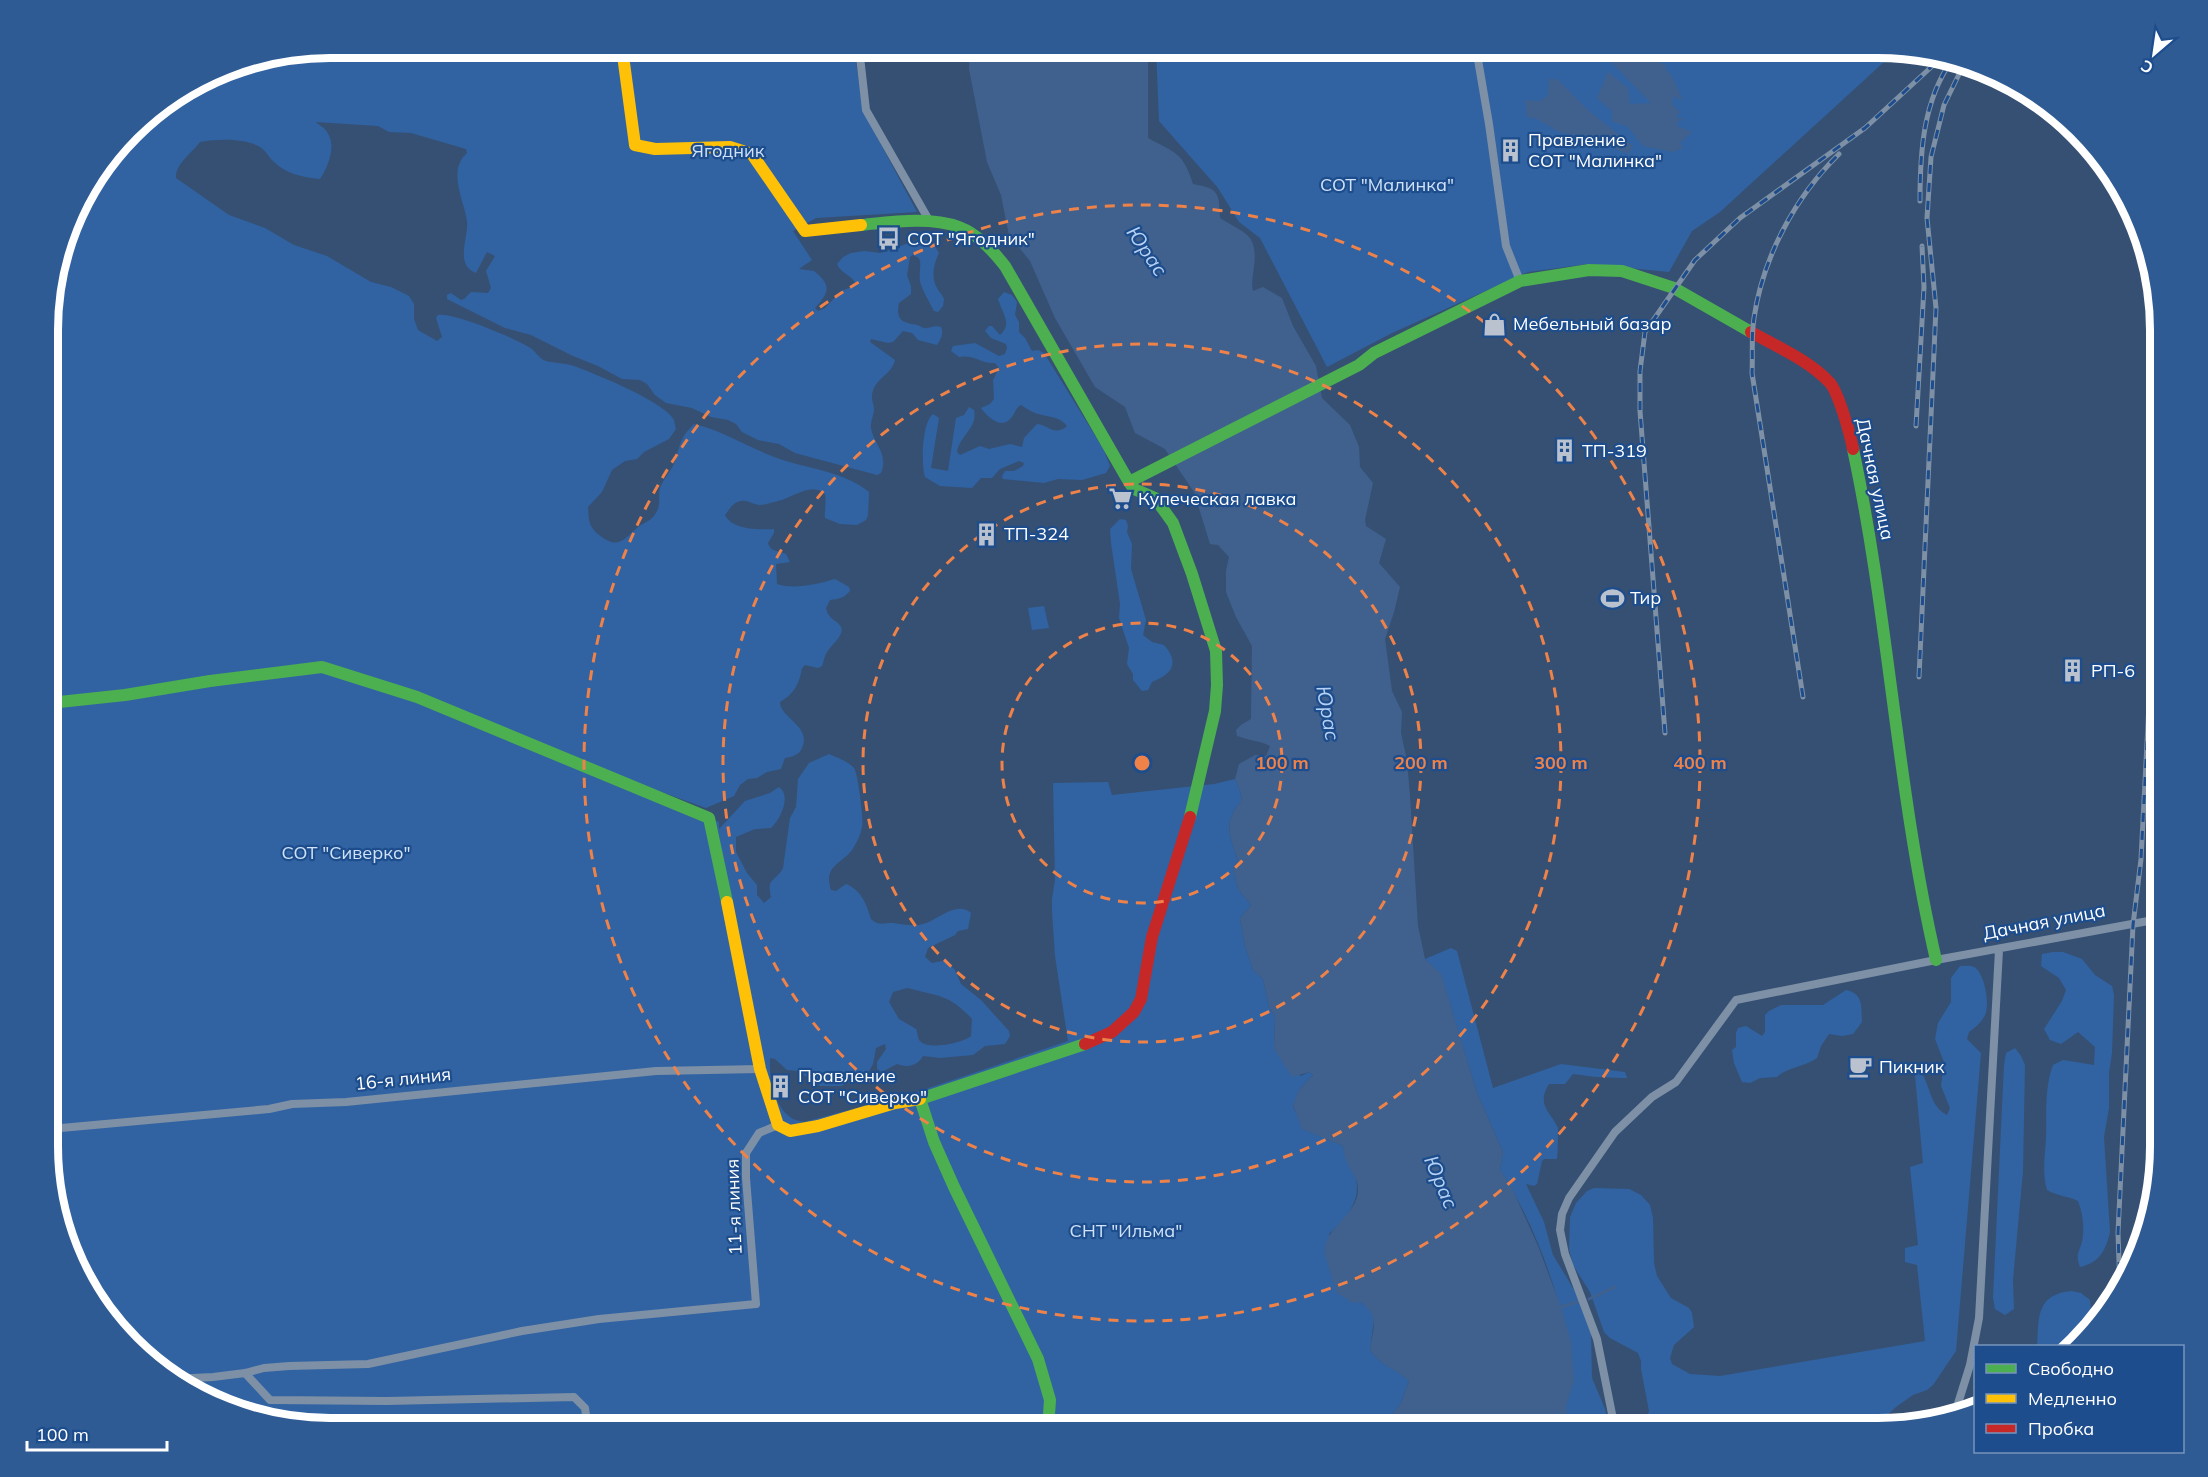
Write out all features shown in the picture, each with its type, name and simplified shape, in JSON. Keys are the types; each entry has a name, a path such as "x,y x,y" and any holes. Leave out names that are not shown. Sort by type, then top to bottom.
{"street":[{"path":"58,702 322,667 417,697 710,818 760,1069 778,1125 790,1131 818,1126 895,1103 920,1099 1090,1042 1112,1032 1134,1012 1141,999 1152,937 1188,825 1215,711 1216,651 1173,523 1155,498 1134,489 1128,482 1005,266 990,247 957,226 930,222 805,231 752,154 730,147 655,148 635,145 623,58"},
{"path":"860,58 866,110 930,222"},
{"path":"1478,58 1506,246 1520,281"},
{"name":"Дачная улица","path":"1128,482 1359,365 1374,353 1520,281 1589,270 1622,271 1658,281 1804,362 1831,384 1849,430 1868,514 1921,895 1936,960"},
{"name":"Дачная улица","path":"1613,1418 1597,1339 1565,1254 1560,1230 1562,1214 1569,1198 1615,1132 1652,1097 1676,1082 1736,1000 2150,921"},
{"path":"1957,1406 1970,1365 1979,1318 1999,950"},
{"name":"16-я линия","path":"58,1128 269,1109 292,1104 346,1102 656,1071 760,1069"},
{"path":"920,1099 934,1142 954,1187 1038,1359 1050,1401 1049,1418"},
{"name":"11-я линия","path":"245,1373 264,1368 289,1366 368,1364 522,1331 610,1318 756,1304 746,1153 759,1133 778,1125"},
{"path":"187,1378 245,1373 270,1401 574,1397 585,1408 586,1418"}],"green space":[{"path":"330,58 855,58 863,111 917,212 816,218 793,231 812,260 799,269 814,271 826,285 825,294 815,308 818,311 825,308 841,291 852,287 855,283 837,264 843,257 864,251 881,253 917,240 926,240 933,243 939,253 933,273 934,282 944,299 943,306 938,312 934,311 921,284 920,260 913,255 910,257 907,275 911,294 899,303 898,314 905,322 924,328 941,327 942,334 937,345 918,340 912,333 903,331 893,342 871,339 870,342 895,360 876,384 872,395 874,409 871,428 883,460 881,473 877,475 795,453 779,444 758,440 742,432 736,424 728,420 711,417 692,408 666,403 640,380 622,379 531,335 505,328 447,299 447,295 451,293 461,300 471,292 488,293 491,288 486,271 495,256 487,252 476,273 469,269 464,257 467,221 457,177 461,160 467,153 466,149 411,133 389,132 378,126 316,122 326,131 331,143 328,162 320,179 301,176 283,169 254,144 223,140 200,142 181,163 176,178 229,215 265,228 294,245 327,256 371,282 391,287 409,296 414,304 414,319 418,330 437,341 442,337 436,318 438,315 469,321 531,348 546,361 574,366 628,389 668,413 674,420 676,429 669,439 644,452 637,459 625,461 612,470 602,492 588,507 591,526 595,532 611,542 620,542 655,515 659,505 660,488 674,464 682,439 694,424 716,431 777,458 848,479 869,492 868,515 866,520 857,525 840,524 825,518 824,494 812,489 764,505 740,501 733,505 725,515 728,520 740,526 774,529 768,543 769,546 773,550 786,554 790,562 776,564 777,584 798,586 835,579 849,587 848,593 841,598 830,600 826,608 842,630 827,652 822,666 818,668 805,665 795,688 780,702 781,708 803,734 801,750 785,758 781,769 748,779 740,785 734,796 706,808 634,782 719,822 719,829 745,801 770,793 779,787 783,791 785,802 781,814 771,828 755,829 736,837 736,852 747,873 757,885 757,895 764,903 771,897 771,883 783,868 790,818 796,807 798,779 809,763 829,754 849,763 854,768 857,779 862,827 851,851 832,869 829,881 831,890 836,891 846,884 856,890 863,898 871,919 879,923 918,925 925,924 952,910 965,909 971,913 968,929 958,931 955,935 928,948 925,957 932,963 947,962 955,970 961,984 981,1000 1009,1031 1010,1036 1005,1044 985,1046 973,1055 940,1058 923,1056 912,1065 897,1064 882,1072 877,1069 877,1062 886,1049 885,1044 876,1048 873,1064 868,1073 841,1086 820,1086 798,1071 787,1070 775,1059 770,1058 770,1073 776,1098 791,1118 804,1122 917,1092 1068,1041 1055,956 1052,912 1055,880 1053,783 1108,782 1112,795 1214,784 1235,779 1242,798 1234,811 1229,828 1238,860 1233,869 1238,889 1251,905 1240,918 1245,946 1253,970 1263,979 1269,1007 1275,1016 1274,1049 1301,1076 1309,1072 1313,1075 1299,1090 1293,1106 1303,1129 1343,1146 1354,1173 1357,1191 1352,1207 1329,1234 1361,1302 1371,1310 1374,1320 1370,1350 1379,1360 1409,1381 1401,1403 1389,1418 313,1418 277,1413 226,1398 179,1373 138,1339 104,1298 79,1251 64,1200 59,1164 58,330 64,277 79,226 104,179 138,138 179,104 226,79 260,68 295,61","holes":["907,988 942,997 957,1005 972,1019 971,1036 967,1039 946,1045 925,1044 919,1039 916,1029 899,1019 889,1002 893,992"]},
{"name":"СОТ \"Малинка\"","path":"1156,58 1888,59 1720,212 1692,231 1669,272 1588,264 1528,272 1392,333 1327,367 1260,238 1239,222 1218,188 1159,121"},
{"path":"1004,292 1012,295 1017,302 1015,315 1019,322 1019,332 1032,351 1038,350 1044,353 1104,450 1110,466 1106,473 1082,480 1058,479 1044,483 1003,479 1005,471 1014,471 1023,466 1024,463 1019,461 1000,469 992,478 981,478 972,488 940,486 925,477 923,453 925,434 929,418 933,414 939,418 931,468 948,471 956,418 964,415 969,407 974,410 975,416 959,446 957,452 960,455 980,446 989,449 1010,444 1022,447 1024,438 1037,424 1055,430 1067,426 1061,420 1035,413 1021,405 1005,422 993,420 981,408 990,404 994,399 993,380 999,368 995,363 965,356 959,357 951,351 953,346 975,343 999,356 1005,354 1006,344 991,338 985,331 992,326 1000,335 1006,327 998,299"},
{"path":"1120,519 1126,520 1127,532 1132,544 1131,569 1146,620 1143,635 1152,642 1164,645 1173,663 1169,672 1152,682 1148,690 1142,691 1133,680 1133,674 1127,664 1129,648 1119,618 1120,604 1110,529"},
{"path":"1044,606 1049,628 1032,630 1028,608"},
{"path":"1451,948 1457,951 1493,1088 1561,1064 1625,1072 1627,1078 1573,1074 1565,1084 1549,1084 1545,1091 1544,1103 1558,1128 1557,1159 1544,1159 1537,1184 1534,1186 1526,1184 1544,1222 1553,1255 1576,1293 1591,1334 1592,1378 1607,1418 1568,1418 1566,1407 1573,1378 1570,1352 1557,1298 1538,1243 1514,1192 1500,1170 1503,1152 1477,1093 1441,975 1425,959"},
{"path":"2063,952 2082,959 2095,975 2112,986 2114,995 2109,1108 2104,1137 2110,1232 2101,1255 2080,1267 2078,1254 2083,1226 2078,1201 2047,1190 2045,1184 2047,1092 2053,1065 2063,1060 2094,1065 2095,1047 2078,1032 2061,1044 2050,1040 2044,1029 2062,1001 2066,990 2059,978 2041,966 2042,954"},
{"path":"1960,966 1972,966 1978,970 1984,982 1987,1004 1983,1018 1969,1032 1967,1039 1981,1053 1956,1351 1933,1385 1913,1395 1884,1418 1647,1418 1649,1411 1638,1353 1610,1338 1604,1332 1590,1292 1573,1265 1569,1249 1570,1217 1576,1203 1587,1191 1594,1188 1629,1189 1641,1195 1650,1205 1657,1276 1671,1298 1689,1308 1692,1313 1694,1327 1674,1345 1670,1358 1672,1364 1690,1374 1720,1376 1925,1341 1917,1265 1905,1262 1905,1248 1918,1245 1910,1167 1923,1163 1914,1065 1924,1077 1932,1098 1940,1110 1947,1115 1950,1108 1941,1086 1944,1062 1935,1039 1938,1023 1951,1002 1951,978"},
{"path":"1846,990 1859,998 1861,1006 1862,1022 1853,1034 1842,1036 1829,1034 1817,1058 1812,1061 1777,1077 1760,1078 1750,1083 1742,1082 1734,1063 1732,1050 1736,1047 1738,1028 1746,1026 1762,1036 1765,1032 1765,1015 1769,1011 1781,1005 1823,1005"},
{"path":"2015,1048 2025,1065 2023,1171 2013,1280 2014,1309 2005,1315 1995,1309 1993,1298 2004,1065 2006,1053"},
{"path":"2072,1291 2081,1293 2090,1300 2090,1316 2064,1345 2037,1345 2041,1310 2051,1297"}],"water":[{"name":"Юрас","path":"970,58 1148,58 1148,138 1181,159 1186,165 1193,184 1213,190 1218,197 1220,218 1243,232 1252,241 1255,256 1253,291 1263,287 1282,298 1293,326 1316,366 1322,398 1350,425 1359,447 1360,467 1373,483 1365,520 1366,526 1386,539 1379,563 1400,587 1385,639 1392,691 1402,712 1401,733 1407,761 1418,926 1425,959 1441,974 1477,1093 1503,1152 1500,1170 1512,1188 1538,1246 1561,1307 1571,1342 1574,1381 1566,1406 1568,1418 1389,1418 1401,1403 1409,1381 1379,1360 1370,1350 1374,1323 1371,1313 1361,1302 1353,1303 1337,1293 1325,1252 1329,1236 1356,1200 1357,1182 1345,1158 1343,1146 1302,1129 1293,1105 1299,1090 1313,1075 1309,1072 1292,1077 1274,1049 1275,1016 1269,1007 1263,979 1253,970 1245,946 1240,918 1251,905 1238,889 1233,869 1238,860 1229,828 1234,811 1242,798 1235,779 1239,764 1255,755 1266,756 1270,746 1237,736 1236,730 1251,719 1252,646 1236,617 1226,592 1229,557 1218,545 1210,544 1194,492 1165,449 1135,433 1125,407 1095,387 1055,318 1030,261 1009,235 1001,195 987,162 969,69"},
{"path":"1662,58 1661,64 1666,65 1665,69 1672,76 1683,101 1674,96 1672,104 1680,112 1676,117 1684,119 1677,122 1679,129 1684,127 1687,131 1693,131 1680,143 1683,148 1673,152 1643,146 1628,127 1612,121 1612,111 1597,98 1608,72 1628,88 1630,104 1651,103 1608,59"},
{"path":"1549,79 1557,79 1588,110 1633,146 1628,154 1593,139 1559,132 1537,119 1527,117 1525,100 1541,101 1548,95"}],"waterway":[{"path":"1589,1299 1615,1287"},
{"path":"1561,1307 1577,1302"}],"railway":[{"path":"1665,733 1640,411 1640,371 1645,332 1695,260 1740,218 1865,128 1934,65"},
{"path":"1920,201 1925,128 1935,92 1947,68"},
{"path":"1919,677 1936,308 1927,218 1931,157 1944,105 1960,72"},
{"path":"1803,697 1752,373 1753,332 1758,295 1783,229 1808,189 1839,154"},
{"path":"1916,426 1924,287 1922,246"},
{"path":"2119,1270 2118,1233 2133,925 2141,859 2150,685"}],"traffic: fast":[{"path":"861,225 910,221 936,222 966,230 985,244 1005,266 1129,482 1134,489 1155,498 1173,523 1216,651 1215,711 1190,817"},
{"path":"1129,482 1359,365 1374,353 1520,281 1589,270 1622,271 1674,288 1751,332"},
{"path":"1853,449 1876,577 1912,833 1936,960"},
{"path":"58,702 322,667 417,697 709,818 727,902"},
{"path":"1049,1418 1050,1400 1038,1359 954,1187 934,1142 920,1099 1085,1044"}],"traffic: slow":[{"path":"623,58 635,145 655,149 730,147 752,154 805,231 861,225"},
{"path":"727,902 760,1069 778,1125 790,1131 818,1126 895,1103 920,1099"}],"traffic: jam":[{"path":"1751,332 1803,361 1830,383 1847,424 1853,449"},
{"path":"1085,1044 1112,1032 1134,1012 1141,999 1152,937 1190,817"}],"place":[{"name":"Правление СОТ \"Малинка\"","path":"1510,150"},
{"name":"СОТ \"Ягодник\"","path":"889,239"},
{"name":"Мебельный базар","path":"1495,324"},
{"name":"ТП-319","path":"1564,451"},
{"name":"Купеческая лавка","path":"1120,499"},
{"name":"ТП-324","path":"986,534"},
{"name":"Тир","path":"1612,598"},
{"name":"РП-6","path":"2073,671"},
{"name":"Пикник","path":"1861,1067"},
{"name":"Правление СОТ \"Сиверко\"","path":"780,1086"}],"park label":[{"name":"Ягодник","path":"728,151"},
{"name":"СОТ \"Сиверко\"","path":"346,853"},
{"name":"СНТ \"Ильма\"","path":"1126,1231"}]}
